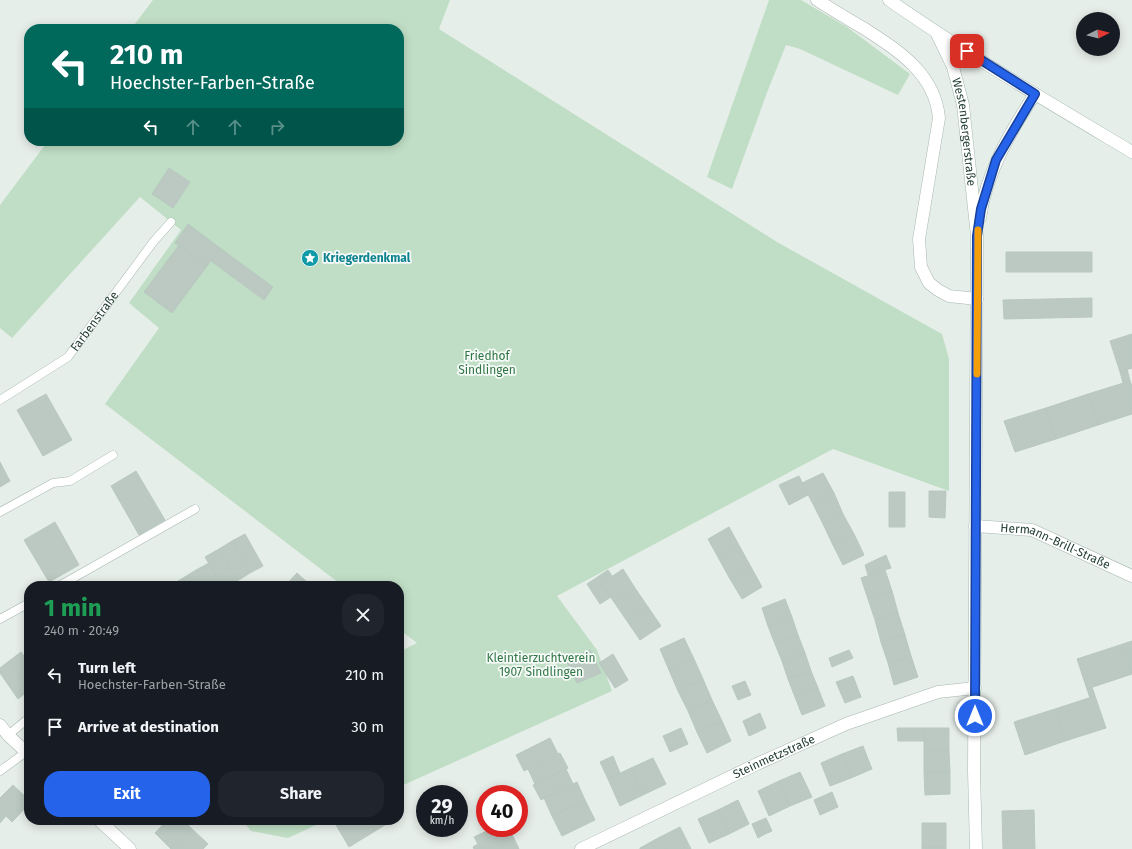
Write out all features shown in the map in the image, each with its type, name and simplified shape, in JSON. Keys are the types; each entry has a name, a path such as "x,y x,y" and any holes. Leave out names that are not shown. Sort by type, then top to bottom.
{"street":[{"path":"818,0 886,43 908,59 930,86 938,104 939,118 919,239 921,268 929,283 938,290 949,296 977,299"},
{"path":"889,0 899,5 936,32 1035,94 1132,152"},
{"name":"Westenbergerstraße","path":"936,32 953,67 963,105 977,236 974,771 976,849"},
{"name":"Westenbergerstraße","path":"977,236 981,209 996,160 1035,94"},
{"name":"Hermann-Brill-Straße","path":"976,526 1032,530 1132,576"},
{"name":"Steinmetzstraße","path":"582,849 757,764 846,724 938,692 975,688"},
{"path":"0,725 8,736 24,751"},
{"path":"104,825 130,849"}],"lane":[{"name":"Farbenstraße","path":"0,400 68,357 154,241 171,222"},
{"path":"0,512 53,483 70,481 113,454"},
{"path":"68,581 195,509"},
{"path":"0,619 24,606"},
{"path":"8,736 24,722"},
{"path":"0,771 24,756"}],"green space":[{"name":"Friedhof Sindlingen","path":"153,0 450,0 439,29 777,242 942,334 949,359 949,491 833,449 557,596 597,650 612,691 404,785 404,650 417,643 404,633 404,581 336,581 105,404 159,328 129,303 181,230 140,197 12,338 0,328 0,205 44,146 404,146 404,24 135,24"},
{"path":"769,0 801,0 847,27 910,74 898,95 800,49 786,45 732,189 707,177"},
{"path":"246,825 316,825 288,838 251,831"}],"building":[{"path":"169,168 190,182 173,208 152,194"},
{"path":"188,224 220,248 207,266 175,243"},
{"path":"179,245 207,266 172,313 144,292"},
{"path":"220,248 273,287 264,300 211,261"},
{"path":"1006,252 1092,252 1092,272 1006,272"},
{"path":"1092,298 1092,317 1004,319 1003,300"},
{"path":"1132,334 1132,368 1120,372 1110,341"},
{"path":"1127,369 1130,381 1123,383 1120,372"},
{"path":"1130,381 1132,386 1132,414 1098,425 1088,394"},
{"path":"46,394 72,440 43,456 17,410"},
{"path":"1088,394 1098,425 1056,439 1046,408"},
{"path":"1046,408 1056,439 1015,452 1004,421"},
{"path":"0,462 10,481 0,487"},
{"path":"136,471 165,520 139,535 111,486"},
{"path":"823,473 834,493 813,504 802,483"},
{"path":"799,476 808,495 789,505 779,485"},
{"path":"929,491 946,491 945,518 929,517"},
{"path":"889,492 905,492 905,527 889,527"},
{"path":"834,493 843,514 823,524 813,504"},
{"path":"843,514 854,534 833,545 823,524"},
{"path":"55,522 79,565 48,581 24,540"},
{"path":"729,527 740,547 719,559 708,539"},
{"path":"245,534 263,566 250,573 232,541"},
{"path":"854,534 864,555 843,565 833,545"},
{"path":"232,541 250,573 237,581 219,549"},
{"path":"740,547 751,567 730,579 719,559"},
{"path":"219,549 237,581 219,581 205,557"},
{"path":"886,555 891,568 868,575 865,565"},
{"path":"209,563 219,581 202,581 196,570"},
{"path":"751,567 762,587 742,599 730,579"},
{"path":"623,569 635,588 614,602 601,584"},
{"path":"196,570 202,581 184,581 183,578"},
{"path":"608,570 612,576 601,584 611,597 600,604 587,584"},
{"path":"885,570 892,591 868,599 861,578"},
{"path":"297,573 306,581 290,581"},
{"path":"635,588 648,607 627,621 614,602"},
{"path":"892,591 898,613 875,620 868,599"},
{"path":"785,599 792,617 768,626 762,608"},
{"path":"648,607 661,626 640,640 627,621"},
{"path":"898,613 905,635 881,642 875,620"},
{"path":"792,617 798,635 775,644 768,626"},
{"path":"798,635 805,653 782,661 775,644"},
{"path":"905,635 911,656 888,663 881,642"},
{"path":"684,638 694,659 669,670 660,649"},
{"path":"1132,641 1132,673 1123,644"},
{"path":"1123,644 1132,674 1087,689 1077,659"},
{"path":"590,650 601,673 577,683 566,660"},
{"path":"849,650 853,658 832,667 829,658"},
{"path":"21,652 24,656 24,682 9,661"},
{"path":"805,653 811,671 788,679 782,661"},
{"path":"613,654 628,680 615,688 599,663"},
{"path":"911,656 918,677 894,685 888,663"},
{"path":"694,659 703,679 678,691 669,670"},
{"path":"9,661 24,682 24,694 18,699 0,673 0,668"},
{"path":"811,671 818,688 795,697 788,679"},
{"path":"853,676 861,697 845,703 836,682"},
{"path":"703,679 712,700 688,711 678,691"},
{"path":"745,681 751,695 738,700 732,686"},
{"path":"1092,687 1095,696 1090,698 1087,689"},
{"path":"818,688 825,706 802,715 795,697"},
{"path":"1095,696 1106,728 1065,741 1055,709"},
{"path":"712,700 722,721 697,732 688,711"},
{"path":"1055,709 1065,741 1025,755 1014,722"},
{"path":"760,713 766,728 749,736 743,721"},
{"path":"722,721 731,741 707,753 697,732"},
{"path":"681,728 688,744 670,752 663,736"},
{"path":"897,728 924,728 924,741 898,741"},
{"path":"924,728 949,728 949,750 924,750"},
{"path":"550,738 558,754 524,771 516,755"},
{"path":"863,746 872,769 851,778 842,754"},
{"path":"924,750 949,750 950,772 924,772"},
{"path":"560,753 568,768 535,784 528,769"},
{"path":"842,754 851,778 830,786 821,763"},
{"path":"613,756 620,773 608,779 600,762"},
{"path":"653,758 666,784 643,795 631,768"},
{"path":"631,768 643,795 620,806 608,779"},
{"path":"566,769 573,784 541,800 533,785"},
{"path":"800,772 812,797 790,806 779,781"},
{"path":"924,772 950,772 950,794 925,795"},
{"path":"779,781 790,806 769,816 758,791"},
{"path":"577,782 585,800 552,816 544,798"},
{"path":"13,785 24,795 24,809 12,822 6,816 0,823 0,798"},
{"path":"832,792 838,807 820,815 814,800"},
{"path":"585,800 595,820 562,836 552,816"},
{"path":"738,800 749,824 729,834 718,810"},
{"path":"718,810 729,834 709,843 698,819"},
{"path":"1034,810 1035,849 1003,849 1002,811"},
{"path":"766,818 772,831 765,834 759,821"},
{"path":"759,821 765,834 758,838 752,824"},
{"path":"922,823 946,823 946,847 922,847"},
{"path":"162,825 188,825 191,828 171,849 155,833"},
{"path":"336,825 385,825 349,847"},
{"path":"680,827 691,849 666,849 660,837"},
{"path":"191,828 208,844 203,849 171,849"},
{"path":"474,837 513,837 519,849 474,849 473,847 478,844"},
{"path":"660,837 666,849 640,849 640,848"},
{"path":"922,847 946,847 946,849 922,849"}],"slow traffic":[{"path":"977,374 978,230"}],"place":[{"name":"Kriegerdenkmal","path":"310,258"}],"route":[{"path":"967,51 1035,94 996,160 981,209 977,236 975,716"}],"park label":[{"name":"Kleintierzuchtverein 1907 Sindlingen","path":"541,665"}]}
